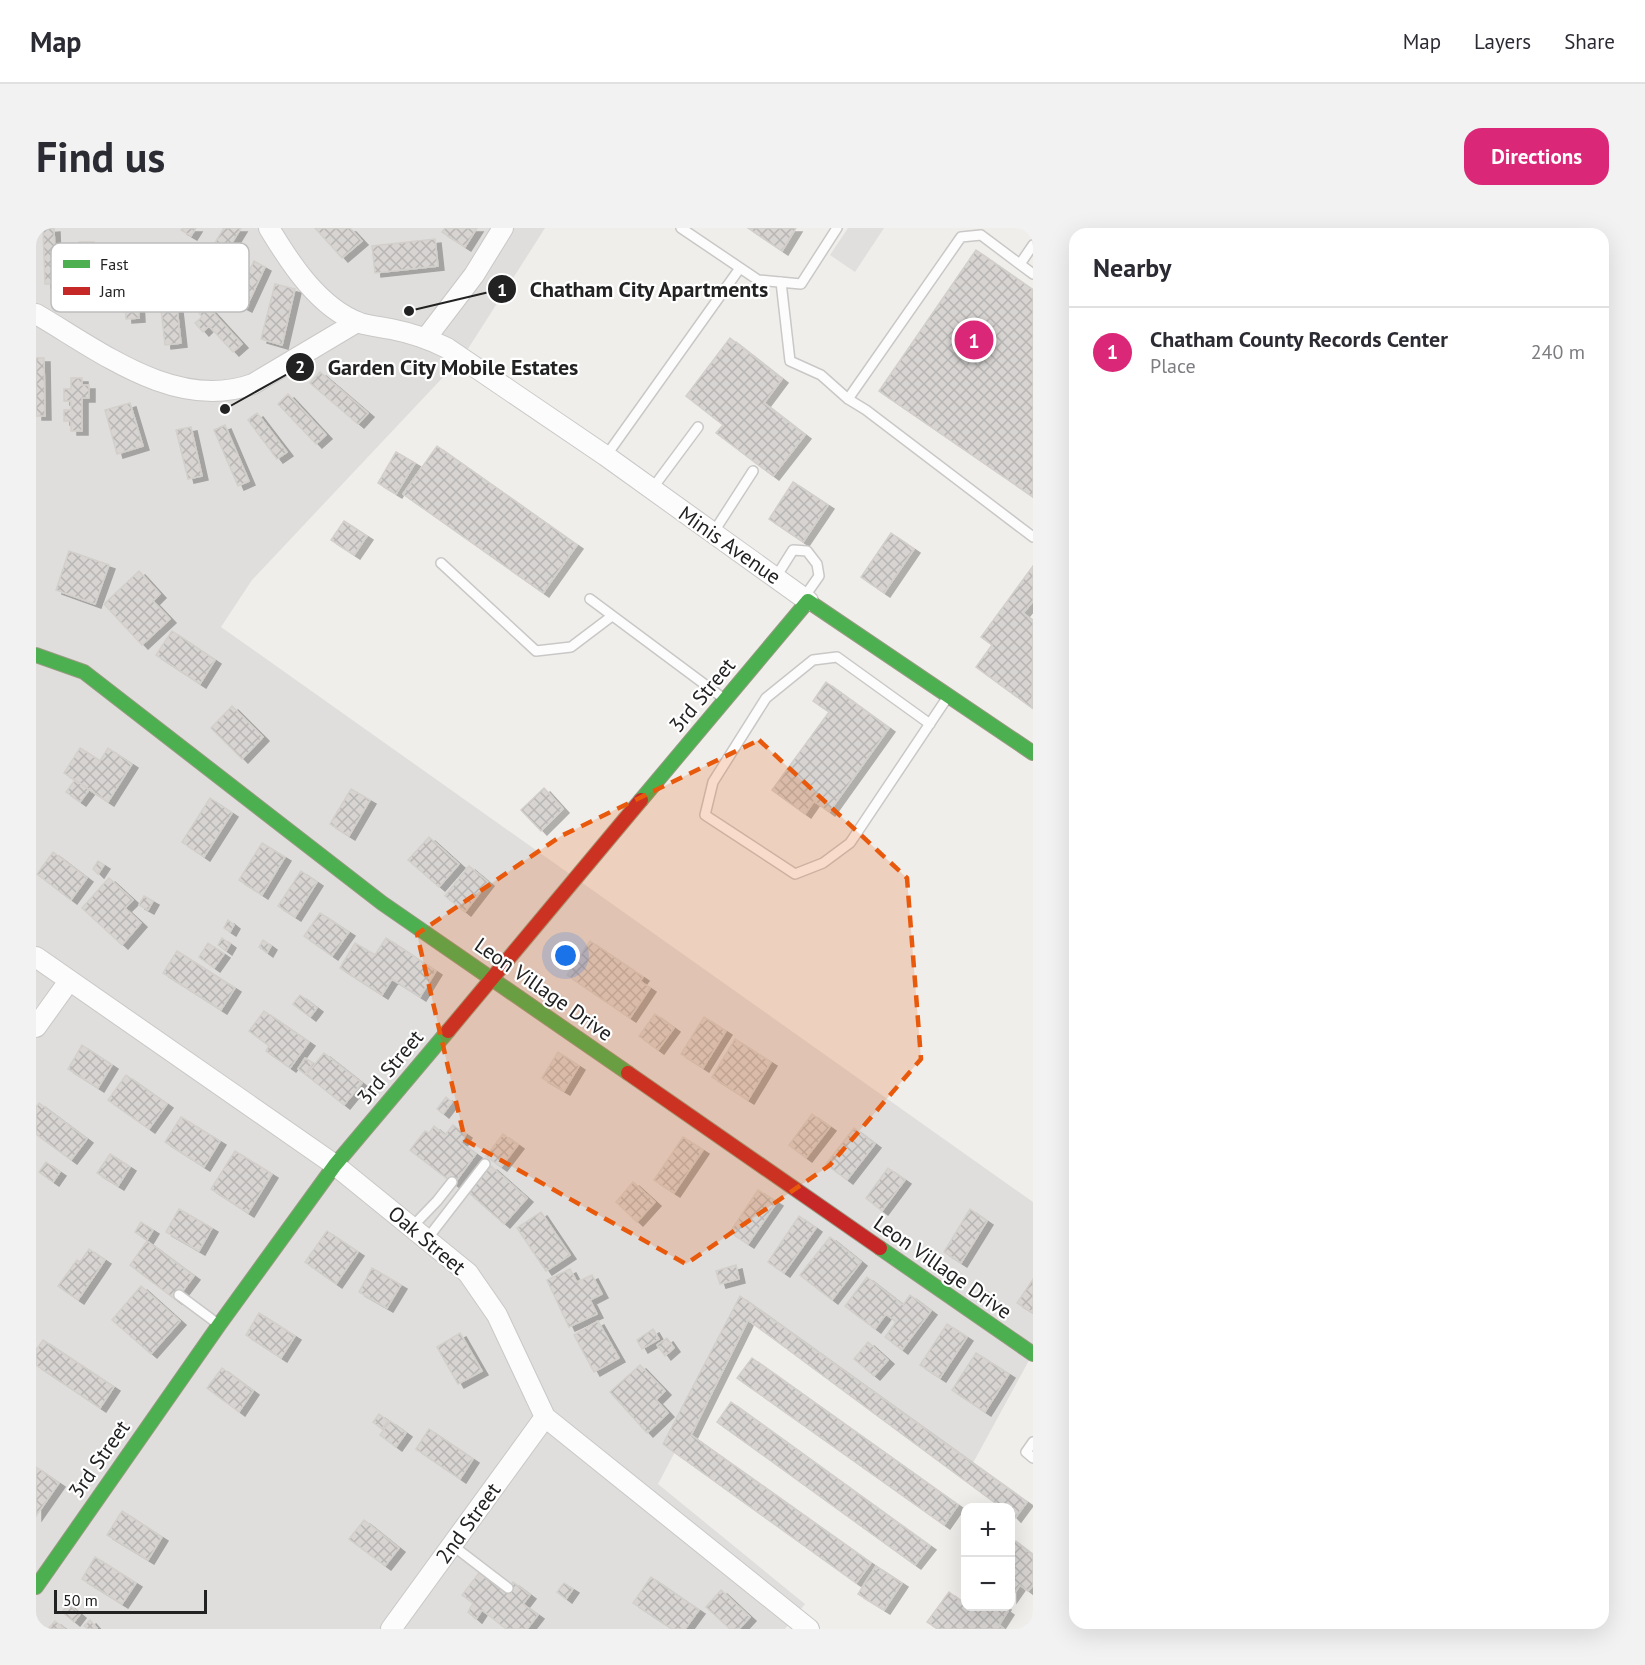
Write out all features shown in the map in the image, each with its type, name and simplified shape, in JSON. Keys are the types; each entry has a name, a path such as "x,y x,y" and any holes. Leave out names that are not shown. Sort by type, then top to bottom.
{"street":[{"path":"36,314 138,373 174,387 215,392 237,390 253,384 357,322 337,310 309,284 296,270 269,228"},
{"path":"426,338 474,275 503,228"},
{"name":"Minis Avenue","path":"357,322 426,338 447,348 606,456 806,599 1033,753"},
{"name":"3rd Street","path":"36,1587 219,1325 335,1165 725,700 806,599"},
{"name":"Leon Village Drive","path":"36,655 84,672 382,903 1033,1354"},
{"name":"Oak Street","path":"36,957 335,1165 468,1273 497,1315 545,1417 787,1622 809,1629"},
{"path":"36,1028 69,981"},
{"name":"2nd Street","path":"391,1629 545,1417"}],"lane":[{"path":"681,228 758,280 801,284 837,228"},
{"path":"848,399 968,228"},
{"path":"961,237 981,235 1033,273"},
{"path":"1020,264 1033,245"},
{"path":"606,456 740,267"},
{"path":"780,282 790,361 821,375 848,399 866,410 1033,537"},
{"path":"652,489 698,428"},
{"path":"713,532 753,471"},
{"path":"776,577 793,550 807,551 817,564 819,576 806,599"},
{"path":"441,563 536,651 571,647 612,616"},
{"path":"590,599 725,700"},
{"path":"930,724 837,657 813,660 766,698 713,782 705,815 795,874 822,863 850,843 949,696"},
{"path":"419,1233 485,1164"},
{"path":"419,1233 437,1201 452,1182"},
{"path":"179,1295 219,1325"},
{"path":"1033,1442 1026,1452 1033,1458"},
{"path":"452,1545 508,1588"}],"highlighted area":[{"path":"759,740 907,878 921,1059 830,1165 686,1264 465,1140 417,934 561,836"}],"shaded area":[{"path":"36,228 545,228 464,355 252,580 221,627 1033,1202 1033,1353 967,1474 747,1316 658,1484 805,1604 785,1629 36,1629"},
{"path":"848,228 884,228 855,272 830,255"}],"building":[{"path":"54,228 55,243 51,243 51,284 45,284 43,229"},
{"path":"196,228 191,236 181,230"},
{"path":"224,228 241,228 232,243 215,243"},
{"path":"315,228 350,228 362,241 342,258"},
{"path":"445,228 477,228 465,247 442,232"},
{"path":"748,228 796,228 782,251"},
{"path":"435,239 438,266 375,273 372,246"},
{"path":"976,250 1033,290 1033,497 879,391"},
{"path":"254,261 265,267 249,302 249,271"},
{"path":"275,284 295,289 282,345 261,339"},
{"path":"126,312 139,312 139,318 126,319"},
{"path":"161,312 177,312 181,343 165,345"},
{"path":"198,312 213,312 242,344 233,352 209,326 203,332 195,323 202,317"},
{"path":"730,338 782,379 764,403 805,435 773,476 716,433 723,425 686,396"},
{"path":"36,358 44,358 45,416 36,416"},
{"path":"320,372 368,413 358,424 310,383"},
{"path":"71,378 82,378 82,385 89,385 89,398 82,398 82,431 71,431 71,421 64,421 64,410 71,410 71,401 64,401 64,389 71,389"},
{"path":"288,394 326,435 316,444 278,404"},
{"path":"130,403 143,446 117,454 105,410"},
{"path":"257,413 287,452 277,459 248,420"},
{"path":"225,425 249,481 238,486 214,430"},
{"path":"191,427 202,476 188,479 176,430"},
{"path":"437,446 577,545 543,593 403,494"},
{"path":"396,452 415,463 396,494 378,483"},
{"path":"793,482 828,505 803,542 769,519"},
{"path":"344,521 367,536 354,555 331,540"},
{"path":"891,533 914,549 884,593 861,577"},
{"path":"69,551 109,565 95,604 56,590"},
{"path":"1033,566 1033,601 1023,613 1033,621 1032,708 976,667 992,645 981,637"},
{"path":"139,571 160,594 153,601 170,619 142,645 104,604"},
{"path":"172,631 215,660 200,684 156,655"},
{"path":"826,682 889,728 829,812 814,801 805,814 772,790 829,712 813,701"},
{"path":"232,706 263,737 242,759 211,728"},
{"path":"80,748 100,761 108,748 132,764 108,802 64,773"},
{"path":"75,780 89,790 80,802 66,792"},
{"path":"544,788 563,809 541,831 521,810"},
{"path":"351,789 370,800 349,836 330,824"},
{"path":"210,798 232,813 204,857 182,842"},
{"path":"429,837 459,864 439,887 408,860"},
{"path":"262,843 285,857 262,895 239,880"},
{"path":"53,852 87,878 71,900 37,874"},
{"path":"98,861 104,865 98,874 93,869"},
{"path":"469,866 488,882 465,912 445,896"},
{"path":"301,871 317,882 295,917 278,906"},
{"path":"109,878 133,900 125,908 141,923 122,945 82,908"},
{"path":"144,896 153,901 148,910 139,905"},
{"path":"320,913 349,932 332,956 304,936"},
{"path":"228,920 234,925 230,932 224,928"},
{"path":"222,938 230,944 226,951 218,945"},
{"path":"386,938 436,971 420,997 392,979 382,995 340,968 355,943 375,955"},
{"path":"263,940 271,946 267,953 259,947"},
{"path":"590,941 643,977 640,981 650,988 630,1018 567,975"},
{"path":"208,943 224,954 214,968 199,957"},
{"path":"177,951 235,988 221,1010 163,973"},
{"path":"300,995 317,1008 310,1017 293,1004"},
{"path":"264,1011 309,1042 290,1068 266,1051 269,1046 249,1031"},
{"path":"655,1014 674,1028 658,1050 639,1036"},
{"path":"704,1017 726,1031 703,1068 681,1054"},
{"path":"735,1039 771,1062 748,1100 712,1077"},
{"path":"82,1045 112,1065 98,1088 68,1069"},
{"path":"558,1052 579,1066 564,1091 542,1078"},
{"path":"324,1053 362,1083 344,1105 306,1075"},
{"path":"305,1058 313,1063 305,1074 298,1069"},
{"path":"126,1075 167,1104 149,1129 108,1100"},
{"path":"446,1097 452,1102 443,1114 437,1109"},
{"path":"39,1103 87,1139 71,1160 36,1134 36,1107"},
{"path":"812,1114 830,1127 806,1158 789,1145"},
{"path":"181,1117 220,1141 204,1167 165,1142"},
{"path":"453,1125 466,1134 461,1143 476,1154 454,1184 410,1150 425,1131 429,1133 434,1126 445,1135"},
{"path":"854,1128 875,1144 847,1180 826,1164"},
{"path":"503,1134 518,1145 501,1167 486,1156"},
{"path":"683,1137 703,1150 674,1193 654,1180"},
{"path":"235,1151 272,1174 248,1213 211,1189"},
{"path":"110,1154 130,1167 118,1186 97,1173"},
{"path":"46,1162 60,1172 53,1182 39,1172"},
{"path":"491,1166 527,1198 504,1224 468,1192"},
{"path":"888,1168 905,1180 882,1211 866,1198"},
{"path":"633,1182 655,1202 637,1222 616,1202"},
{"path":"758,1190 777,1202 748,1244 730,1232"},
{"path":"179,1209 212,1228 199,1251 166,1232"},
{"path":"970,1209 987,1221 961,1263 944,1252"},
{"path":"541,1212 570,1255 546,1271 517,1228"},
{"path":"799,1216 816,1228 784,1273 768,1262"},
{"path":"141,1222 153,1230 147,1240 135,1232"},
{"path":"327,1231 358,1252 336,1284 305,1262"},
{"path":"830,1237 861,1262 832,1300 800,1275"},
{"path":"147,1241 194,1276 176,1300 130,1265"},
{"path":"89,1249 105,1260 78,1300 58,1286 77,1260 80,1262"},
{"path":"736,1265 739,1279 720,1284 716,1271"},
{"path":"372,1268 401,1285 387,1308 359,1292"},
{"path":"570,1269 577,1282 592,1275 602,1294 590,1300 597,1314 569,1327 547,1280"},
{"path":"867,1277 903,1305 910,1295 931,1311 902,1350 885,1337 896,1322 886,1314 875,1329 845,1306"},
{"path":"1033,1279 1033,1313 1017,1303"},
{"path":"141,1286 180,1321 151,1354 112,1320"},
{"path":"740,1296 1027,1502 1015,1518 1015,1503 995,1503 748,1320 691,1435 871,1563 856,1583 663,1444"},
{"path":"259,1313 295,1336 281,1358 246,1335"},
{"path":"598,1321 619,1358 594,1372 574,1335"},
{"path":"947,1324 967,1337 940,1378 920,1365"},
{"path":"653,1329 659,1339 642,1349 637,1340"},
{"path":"460,1333 482,1371 458,1384 437,1347"},
{"path":"667,1338 674,1348 665,1356 657,1345"},
{"path":"43,1340 114,1387 100,1408 36,1365 36,1350"},
{"path":"868,1342 888,1360 874,1376 854,1359"},
{"path":"976,1353 1009,1374 985,1412 952,1390"},
{"path":"752,1358 958,1505 944,1525 737,1378"},
{"path":"640,1365 665,1391 656,1400 668,1413 647,1433 610,1392"},
{"path":"222,1368 253,1391 239,1412 207,1388"},
{"path":"731,1402 930,1546 915,1565 717,1422"},
{"path":"379,1414 388,1421 382,1429 373,1422"},
{"path":"390,1421 406,1433 396,1447 380,1435"},
{"path":"429,1429 473,1459 460,1479 416,1449"},
{"path":"36,1467 59,1483 36,1516"},
{"path":"122,1511 162,1537 148,1560 107,1535"},
{"path":"364,1520 399,1548 385,1566 349,1539"},
{"path":"1015,1541 1033,1555 1033,1585 1028,1591 1020,1585 1015,1592"},
{"path":"95,1557 136,1583 122,1604 82,1579"},
{"path":"876,1566 902,1583 884,1610 858,1594"},
{"path":"479,1573 506,1592 513,1582 530,1595 523,1604 538,1615 527,1629 506,1629 482,1610 476,1619 468,1612 473,1603 462,1595"},
{"path":"651,1577 699,1610 685,1629 672,1629 633,1603"},
{"path":"564,1583 573,1589 566,1599 557,1592"},
{"path":"721,1590 750,1617 739,1629 730,1629 706,1607"},
{"path":"949,1592 961,1601 961,1611 1008,1611 999,1625 1004,1629 938,1629 927,1622"},
{"path":"68,1604 80,1614 74,1622 62,1612"},
{"path":"90,1620 97,1629 88,1629 84,1626"},
{"path":"55,1621 65,1629 48,1629"}],"traffic: fast":[{"path":"641,800 808,601 1033,753"},
{"path":"36,655 84,672 382,903 628,1073"},
{"path":"36,1587 219,1325 335,1165 448,1031"},
{"path":"880,1248 1033,1354"}],"traffic: jam":[{"path":"448,1031 641,800"},
{"path":"628,1073 880,1248"}],"place":[{"name":"Chatham City Apartments","path":"409,311"},
{"name":"Chatham County Records Center","path":"974,340"},
{"name":"Garden City Mobile Estates","path":"225,409"}]}
